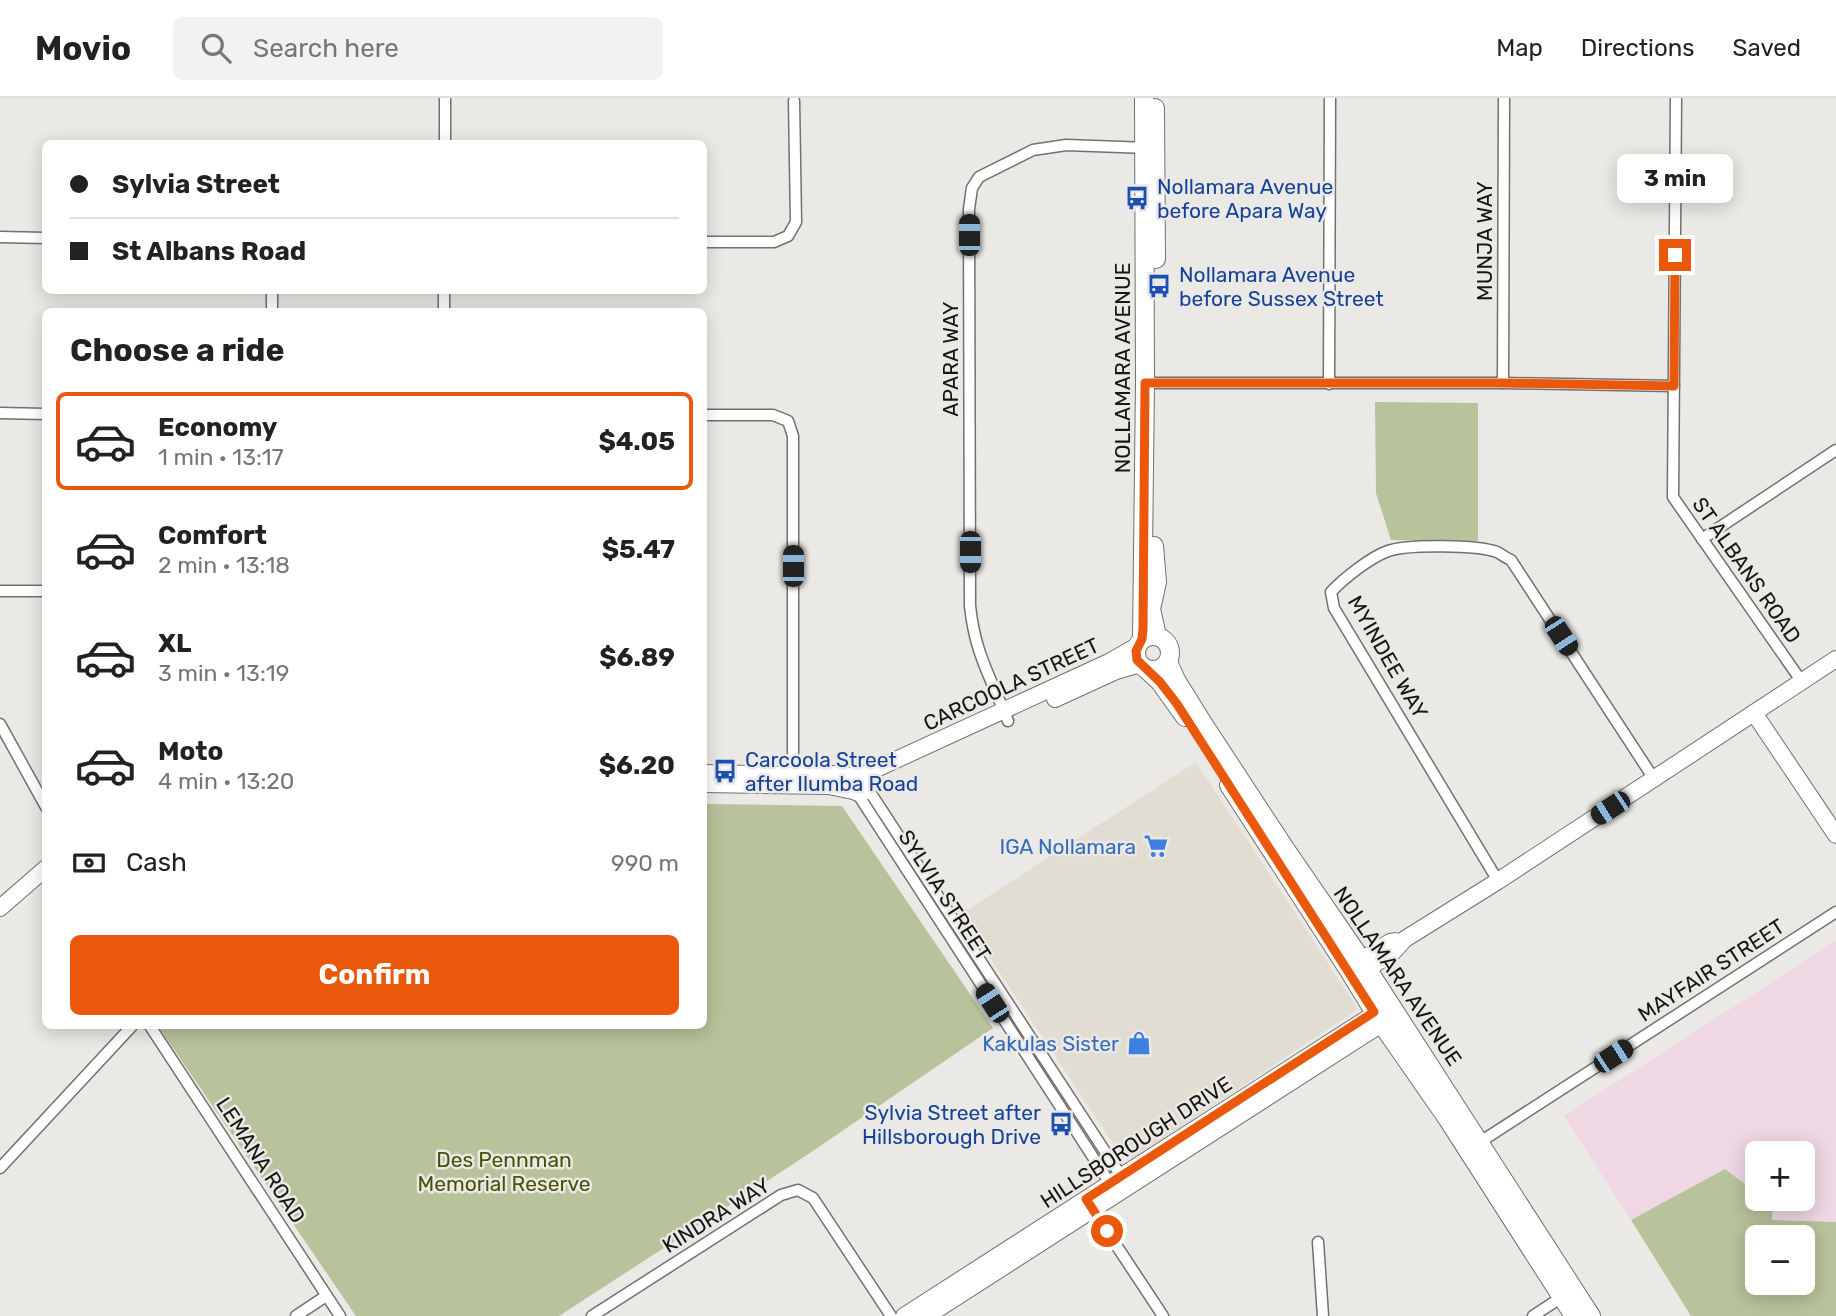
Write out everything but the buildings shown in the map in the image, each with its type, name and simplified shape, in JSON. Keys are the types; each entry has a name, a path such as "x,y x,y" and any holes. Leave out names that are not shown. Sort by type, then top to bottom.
{"main road":[{"name":"NOLLAMARA AVENUE","path":"1143,98 1150,148"},
{"name":"NOLLAMARA AVENUE","path":"1155,98 1150,148 1151,383 1145,651 1177,704 1218,757"},
{"name":"NOLLAMARA AVENUE","path":"1145,651 1165,640 1170,648 1168,662 1176,680 1218,757 1473,1146 1567,1294 1574,1316"},
{"path":"1145,651 1161,669 1168,662"},
{"name":"NOLLAMARA AVENUE","path":"1567,1294 1591,1316"}],"street":[{"path":"445,98 445,140"},
{"path":"1329,384 1330,98"},
{"name":"MUNJA WAY","path":"1503,383 1504,98"},
{"name":"ST ALBANS ROAD","path":"1676,98 1673,497 1802,682"},
{"path":"707,242 774,242 788,236 796,222 793,101"},
{"name":"APARA WAY","path":"1006,716 983,665 973,634 970,606 969,209 972,188 979,177 990,170 1041,149 1066,145 1150,148"},
{"path":"0,237 42,238"},
{"path":"1151,383 1674,386"},
{"path":"0,413 42,414"},
{"path":"707,415 773,415 788,421 793,436 793,781"},
{"path":"1702,539 1836,450"},
{"name":"MYINDEE WAY","path":"1498,881 1334,608 1331,592 1341,581 1385,551 1403,547 1478,548 1496,552 1511,561 1654,779"},
{"path":"0,591 42,591"},
{"name":"CARCOOLA STREET","path":"707,784 793,781 831,774 861,785 1097,674 1116,671 1145,651"},
{"path":"1358,969 1390,942 1405,939 1498,881 1836,659"},
{"path":"1754,713 1836,835"},
{"path":"0,724 42,800"},
{"name":"CARCOOLA STREET","path":"707,772 793,781"},
{"name":"SYLVIA STREET","path":"861,785 1119,1185"},
{"path":"0,908 42,873"},
{"name":"MAYFAIR STREET","path":"1473,1146 1836,912"},
{"name":"HILLSBOROUGH DRIVE","path":"904,1316 1089,1204 1386,1013"},
{"path":"0,1168 129,1029"},
{"name":"LEMANA ROAD","path":"152,1029 340,1316"},
{"name":"KINDRA WAY","path":"592,1316 781,1195 798,1190 813,1198 891,1316"},
{"path":"1089,1204 1163,1316"},
{"name":"HILLSBOROUGH DRIVE","path":"927,1316 1089,1204"},
{"path":"1318,1242 1323,1316"},
{"path":"1533,1316 1567,1294"},
{"path":"296,1316 326,1296"}],"shaded area":[{"path":"1196,762 1358,1009 1131,1160 1122,1157 961,914"},
{"path":"1836,941 1836,1222 1772,1221 1772,1211 1815,1211 1815,1141 1745,1141 1745,1184 1725,1169 1631,1220 1564,1116"}],"green space":[{"path":"1375,402 1478,403 1478,541 1391,540 1376,493"},
{"name":"Des Pennman Memorial Reserve","path":"707,804 842,806 993,1028 807,1155 559,1316 356,1316 160,1029 707,1029"},
{"path":"1725,1169 1745,1184 1745,1211 1772,1211 1772,1220 1836,1222 1836,1316 1691,1316 1631,1220"}],"place":[{"name":"Nollamara Avenue before Apara Way","path":"1137,198"},
{"name":"Nollamara Avenue before Sussex Street","path":"1159,286"},
{"name":"Carcoola Street after Ilumba Road","path":"725,771"},
{"name":"IGA Nollamara","path":"1156,846"},
{"name":"Kakulas Sister","path":"1139,1043"},
{"name":"Sylvia Street after Hillsborough Drive","path":"1061,1124"}],"route":[{"path":"1107,1231 1086,1199 1374,1012 1177,704 1160,682 1137,660 1136,651 1143,629 1145,383 1674,386 1675,255"}]}
